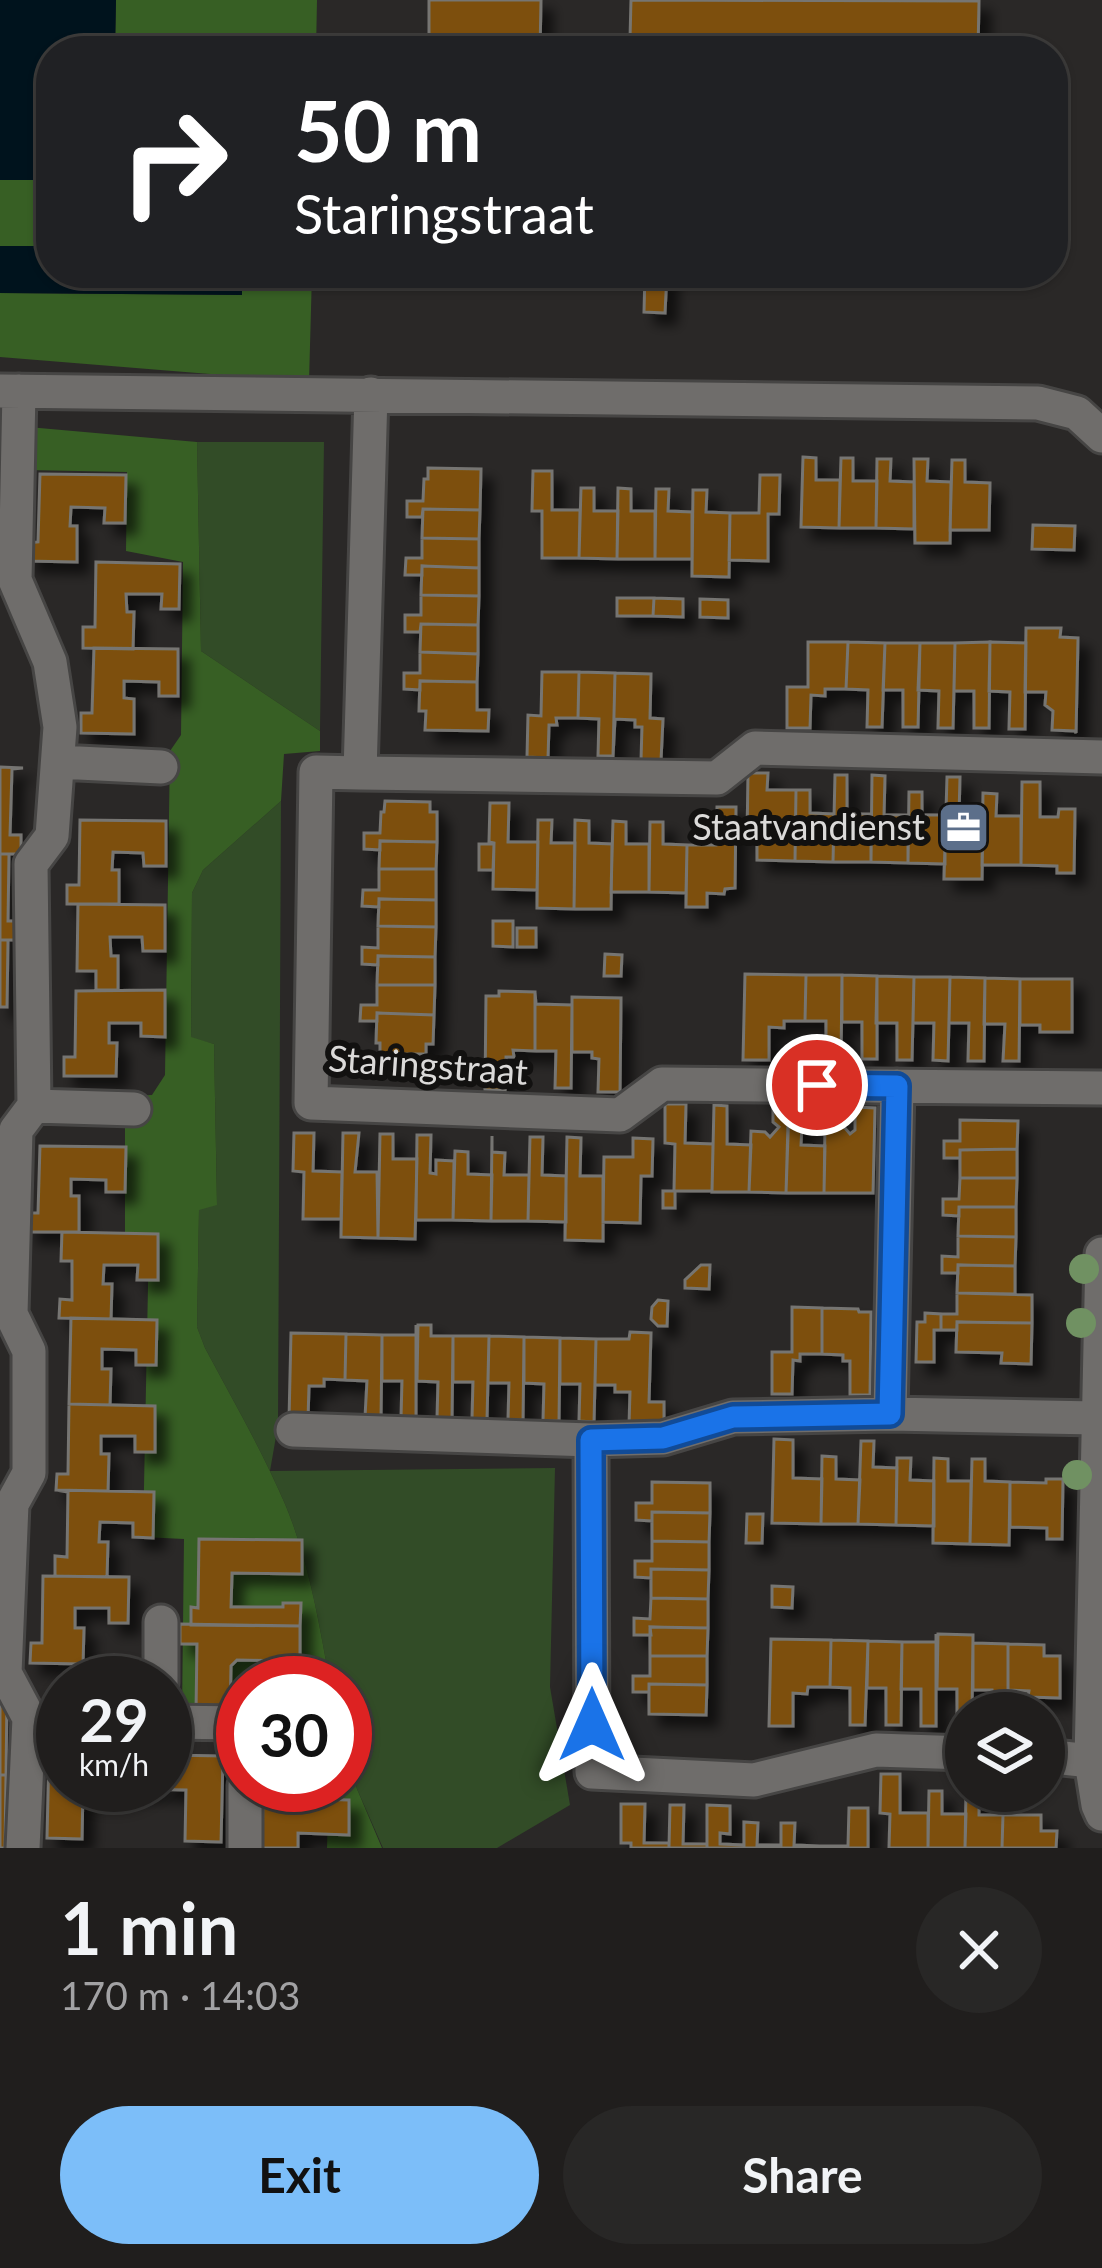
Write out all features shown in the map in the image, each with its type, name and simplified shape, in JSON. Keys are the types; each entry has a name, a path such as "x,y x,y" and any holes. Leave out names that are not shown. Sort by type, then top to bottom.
{"street":[{"path":"36,1708 5,1673 6,1504 29,1473 29,1351 11,1314 16,1130 34,1106 31,864 52,836 60,727 50,662 14,580 9,391 1038,404 1077,413 1102,436"},
{"path":"360,773 371,394"},
{"name":"Staringstraat","path":"1102,757 755,748 717,778 316,772 311,1103 620,1115 662,1084 1102,1088"},
{"path":"58,762 161,767"},
{"path":"890,1414 897,1086"},
{"path":"34,1106 134,1109"},
{"path":"1102,1255 1097,1617 1090,1760 1102,1814"},
{"path":"293,1430 591,1440 663,1438 733,1417 1097,1418"},
{"path":"591,1440 592,1772 754,1780 877,1750 945,1752"},
{"path":"161,1622 161,1656"},
{"path":"1065,1758 1090,1760"},
{"path":"23,1848 36,1775"},
{"path":"245,1812 245,1848"}],"green space":[{"path":"116,0 317,0 316,36 115,36"},
{"path":"0,180 36,180 36,246 0,246"},
{"path":"241,288 312,288 309,382 0,357 0,293 241,295"},
{"path":"28,427 197,442 201,651 320,731 320,751 284,754 281,801 203,870 192,893 191,1037 214,1044 217,1205 199,1210 197,1327 285,1504 301,1548 325,1656 216,1656 216,1712 192,1712 192,1656 183,1656 184,1539 143,1537 149,1236 125,1235 125,1096 152,1095 165,1075 170,751 181,735 183,562 126,551 127,472 28,470"},
{"path":"197,442 324,442 320,731 201,651"},
{"path":"281,801 278,1425 270,1471 197,1327 199,1209 217,1204 214,1044 191,1038 192,893 203,870"},
{"path":"555,1468 550,1687 570,1805 497,1848 383,1848 367,1812 372,1812 372,1656 325,1656 301,1548 270,1471"},
{"path":"328,1812 367,1812 382,1848 327,1848"}],"water":[{"path":"0,0 116,0 115,36 36,36 36,180 0,180"},
{"path":"0,246 36,246 36,288 242,288 242,295 0,293"}],"building":[{"path":"429,0 541,0 540,36 429,36"},
{"path":"631,0 979,1 978,36 630,36"},
{"path":"645,288 666,288 665,313 644,312"},
{"path":"803,457 816,458 816,480 840,480 839,528 801,527"},
{"path":"841,458 853,458 853,481 877,481 876,528 839,528"},
{"path":"877,459 891,459 890,481 914,482 914,529 876,528"},
{"path":"914,459 928,459 927,481 951,482 950,543 915,543"},
{"path":"952,460 965,460 965,482 990,483 989,530 950,530"},
{"path":"428,468 481,469 480,510 423,509 422,517 407,517 407,501 423,501"},
{"path":"533,471 552,471 552,510 580,510 579,558 542,558 542,511 532,511"},
{"path":"40,474 126,475 125,523 104,523 105,508 71,507 70,526 77,526 77,562 26,561 27,543 38,542"},
{"path":"760,475 780,475 779,514 768,514 768,561 729,560 730,513 759,513"},
{"path":"581,488 594,488 594,511 618,511 617,559 579,558"},
{"path":"618,488 631,489 631,511 655,511 655,559 617,559"},
{"path":"656,489 669,489 668,511 692,512 692,559 655,559"},
{"path":"693,490 707,490 706,512 730,513 729,577 692,576"},
{"path":"423,509 480,510 479,539 422,538"},
{"path":"1033,525 1075,526 1074,550 1032,549"},
{"path":"422,538 479,539 479,568 422,566 422,575 405,575 406,558 422,558"},
{"path":"96,562 180,564 179,609 161,609 162,594 126,594 127,612 134,612 133,649 83,648 83,627 95,627"},
{"path":"422,566 479,568 479,596 421,595"},
{"path":"421,595 479,596 478,625 421,624 420,632 405,632 405,615 421,615"},
{"path":"617,598 654,598 653,616 617,616"},
{"path":"654,598 683,599 683,617 653,616"},
{"path":"700,599 728,600 728,618 700,617"},
{"path":"421,624 478,625 478,654 420,652"},
{"path":"1026,628 1061,628 1060,637 1078,638 1076,733 1052,730 1053,711 1045,705 1046,692 1025,692"},
{"path":"808,642 848,642 846,689 811,695 810,728 787,728 787,687 808,687"},
{"path":"848,642 885,643 882,727 867,727 868,690 846,689"},
{"path":"990,642 1026,643 1025,729 1009,729 1010,692 989,691"},
{"path":"990,642 989,728 974,728 974,691 954,691 955,643"},
{"path":"885,643 920,643 918,727 903,727 903,690 883,690"},
{"path":"920,643 955,643 953,728 938,728 939,691 918,690"},
{"path":"94,648 178,649 178,696 159,696 159,682 124,681 124,698 134,699 134,734 81,733 81,713 92,713"},
{"path":"420,652 478,654 477,682 420,681 420,690 404,689 404,673 420,673"},
{"path":"542,672 579,672 578,718 556,718 557,725 549,725 548,758 527,757 528,715 541,716"},
{"path":"579,672 615,673 613,756 598,756 599,719 578,718"},
{"path":"615,673 651,674 650,718 663,719 661,760 641,760 642,727 635,727 635,720 615,719 613,756"},
{"path":"420,681 477,682 477,710 489,710 488,731 425,730 426,711 419,711"},
{"path":"0,767 23,768 12,769 10,835 21,835 21,854 0,854"},
{"path":"748,773 768,773 767,790 796,790 795,861 757,860 757,842 747,841"},
{"path":"835,775 847,775 847,814 871,814 871,862 833,862"},
{"path":"872,775 885,776 884,815 908,815 908,863 871,862"},
{"path":"947,777 960,777 959,815 983,816 982,879 944,879"},
{"path":"1022,782 1040,782 1040,817 1058,817 1059,809 1075,809 1074,873 1057,873 1057,866 1021,865"},
{"path":"796,790 810,790 810,813 834,814 833,862 795,861"},
{"path":"909,792 922,792 922,815 945,815 945,864 908,863"},
{"path":"983,793 997,794 996,816 1021,816 1021,865 982,865"},
{"path":"385,801 430,802 430,812 437,812 437,842 380,841 380,850 364,849 364,833 380,833"},
{"path":"490,803 509,803 508,842 538,842 537,890 493,889"},
{"path":"717,807 736,807 735,888 725,889 724,894 707,893 707,907 686,907 687,845 716,845"},
{"path":"80,820 166,821 166,866 144,866 143,853 113,852 112,870 119,870 119,904 67,904 67,885 79,885"},
{"path":"538,820 552,820 551,843 575,843 574,909 537,908"},
{"path":"575,820 589,821 589,843 612,844 611,909 574,909"},
{"path":"613,821 626,822 626,844 649,844 649,892 611,892"},
{"path":"650,822 663,822 663,844 687,845 686,893 649,892"},
{"path":"380,841 437,842 436,869 379,869"},
{"path":"479,844 494,844 493,870 479,870"},
{"path":"0,854 9,854 8,921 19,921 19,940 0,940"},
{"path":"379,869 436,869 436,900 379,899 379,907 362,906 363,890 379,890"},
{"path":"379,899 436,900 436,927 378,926"},
{"path":"78,904 165,905 165,951 143,951 142,937 110,937 111,956 118,956 118,990 96,990 96,971 77,971"},
{"path":"493,921 513,921 513,947 493,946"},
{"path":"378,926 436,927 435,957 378,956 378,965 362,964 362,947 378,948"},
{"path":"517,928 536,928 536,947 517,947"},
{"path":"0,940 8,940 7,1007 0,1007"},
{"path":"605,954 622,955 621,976 604,976"},
{"path":"378,956 435,957 435,985 377,985"},
{"path":"745,974 806,975 805,1021 769,1027 769,1060 743,1060"},
{"path":"806,975 842,975 841,1059 826,1059 826,1021 805,1021"},
{"path":"842,975 877,976 877,1059 862,1059 862,1022 842,1022"},
{"path":"877,976 914,977 912,1060 897,1060 897,1023 876,1023"},
{"path":"914,977 950,977 948,1061 933,1060 934,1023 913,1023"},
{"path":"950,977 985,978 984,1061 968,1061 969,1023 949,1023"},
{"path":"985,978 1020,979 1019,1061 1003,1061 1005,1024 984,1024"},
{"path":"1020,979 1072,979 1072,1032 1040,1032 1040,1025 1020,1025"},
{"path":"377,985 435,985 434,1015 377,1013 377,1021 360,1021 361,1005 377,1005"},
{"path":"165,990 165,1037 141,1036 141,1023 109,1023 109,1043 117,1043 116,1076 64,1076 64,1057 75,1057 76,991"},
{"path":"499,991 535,992 535,1051 513,1050 514,1057 506,1057 505,1090 485,1090 486,996 499,996"},
{"path":"535,992 536,1004 572,1005 571,1088 555,1088 556,1051 535,1051"},
{"path":"572,997 621,998 620,1092 598,1092 599,1059 592,1058 592,1052 572,1052"},
{"path":"377,1013 434,1015 433,1044 426,1044 426,1054 380,1054"},
{"path":"665,1104 686,1104 685,1143 713,1144 712,1191 675,1191 675,1208 663,1208 663,1191 674,1191 675,1144 665,1143"},
{"path":"714,1105 727,1106 727,1144 751,1145 749,1192 712,1192"},
{"path":"855,1107 875,1108 873,1193 824,1193 825,1126 844,1127 850,1134 855,1130"},
{"path":"773,1108 789,1108 786,1193 749,1192 751,1131 770,1137 779,1127 773,1122"},
{"path":"960,1120 1018,1121 1017,1149 960,1150 960,1158 944,1158 944,1141 960,1141"},
{"path":"788,1123 802,1123 801,1145 825,1146 824,1193 786,1193"},
{"path":"294,1133 314,1133 313,1171 342,1172 341,1219 303,1219 304,1172 293,1171"},
{"path":"343,1133 359,1133 355,1172 377,1172 378,1238 341,1237"},
{"path":"380,1134 393,1134 393,1159 417,1159 415,1239 378,1238"},
{"path":"417,1135 431,1135 430,1173 436,1174 436,1160 454,1161 453,1220 416,1220"},
{"path":"492,1136 492,1152 505,1153 504,1175 529,1175 528,1221 491,1221"},
{"path":"530,1137 543,1137 542,1175 566,1176 566,1222 528,1221"},
{"path":"567,1137 581,1138 580,1176 603,1176 603,1241 565,1240"},
{"path":"633,1138 653,1139 652,1176 641,1176 640,1223 603,1222 604,1157 633,1157"},
{"path":"40,1146 126,1147 125,1192 106,1192 106,1180 71,1179 71,1196 79,1196 79,1232 27,1232 27,1213 38,1213"},
{"path":"1017,1149 1017,1178 960,1178 960,1150"},
{"path":"455,1151 468,1152 468,1174 492,1175 491,1221 453,1220"},
{"path":"960,1178 1017,1178 1016,1207 959,1207 959,1216 943,1215 943,1199 959,1199"},
{"path":"959,1207 1016,1207 1016,1237 958,1236"},
{"path":"62,1232 158,1234 158,1280 137,1280 138,1265 104,1265 103,1284 112,1284 111,1319 59,1318 60,1299 72,1300 72,1261 61,1261"},
{"path":"958,1236 1016,1237 1015,1266 958,1265 958,1273 942,1273 942,1256 958,1257"},
{"path":"701,1265 710,1265 709,1289 685,1288 685,1280"},
{"path":"958,1265 1015,1266 1015,1294 957,1293"},
{"path":"957,1293 1032,1295 1032,1323 957,1322 957,1330 941,1330 941,1314 957,1314"},
{"path":"658,1300 668,1301 667,1326 658,1326 651,1319"},
{"path":"792,1307 822,1308 822,1354 800,1354 800,1361 793,1360 792,1394 772,1394 772,1352 792,1352"},
{"path":"822,1308 871,1312 870,1395 850,1395 850,1361 843,1361 843,1355 822,1354"},
{"path":"925,1313 941,1314 941,1330 934,1330 934,1362 916,1362 917,1322 925,1322"},
{"path":"71,1318 157,1320 156,1365 136,1365 136,1350 102,1349 102,1369 111,1369 110,1405 69,1404"},
{"path":"957,1322 1032,1323 1031,1364 1001,1363 1002,1353 956,1352"},
{"path":"418,1325 431,1325 431,1336 453,1336 452,1419 437,1419 438,1382 417,1381"},
{"path":"630,1332 651,1333 649,1402 664,1402 664,1426 629,1425 630,1392 615,1392 615,1385 595,1385 596,1339 629,1339"},
{"path":"291,1333 346,1334 345,1380 324,1379 324,1386 309,1386 308,1419 289,1420"},
{"path":"346,1334 382,1335 381,1418 365,1417 367,1381 345,1380"},
{"path":"382,1335 416,1335 416,1418 401,1418 402,1381 382,1381"},
{"path":"453,1336 489,1336 487,1419 472,1419 473,1382 453,1382"},
{"path":"489,1336 524,1337 523,1420 508,1420 509,1383 488,1383"},
{"path":"524,1337 560,1338 559,1421 543,1421 544,1384 524,1383"},
{"path":"560,1338 596,1339 594,1422 579,1421 580,1384 560,1384"},
{"path":"69,1404 155,1406 155,1452 135,1452 135,1436 101,1436 101,1454 109,1454 108,1491 56,1490 57,1474 68,1474"},
{"path":"774,1439 793,1440 793,1478 822,1479 821,1524 772,1523"},
{"path":"861,1441 874,1441 873,1467 897,1468 896,1525 858,1524"},
{"path":"822,1456 836,1457 836,1479 860,1480 858,1524 821,1524"},
{"path":"897,1458 911,1458 910,1480 934,1481 934,1526 896,1525"},
{"path":"934,1458 948,1459 948,1481 971,1481 970,1544 933,1543"},
{"path":"972,1459 985,1459 985,1481 1010,1482 1009,1545 970,1544"},
{"path":"1046,1479 1063,1479 1062,1539 1047,1539 1047,1528 1010,1527 1010,1482 1046,1483"},
{"path":"652,1482 710,1483 710,1513 652,1512 652,1521 636,1520 636,1503 652,1503"},
{"path":"56,1490 154,1492 153,1538 133,1537 133,1523 100,1522 99,1542 108,1542 107,1577 55,1576 55,1556 67,1557 68,1492"},
{"path":"652,1512 710,1513 709,1542 652,1541"},
{"path":"747,1514 763,1514 762,1543 746,1543"},
{"path":"199,1539 302,1540 302,1574 232,1573 231,1607 301,1603 300,1626 191,1625 191,1607 198,1608"},
{"path":"652,1541 709,1542 709,1570 651,1569 651,1578 635,1577 635,1561 652,1561"},
{"path":"651,1569 709,1570 708,1599 651,1598"},
{"path":"43,1576 129,1577 128,1623 109,1623 109,1608 75,1608 75,1628 84,1628 83,1656 36,1656 36,1663 30,1663 31,1643 42,1643"},
{"path":"772,1586 793,1587 792,1608 772,1607"},
{"path":"651,1598 708,1599 708,1628 650,1627 651,1635 634,1635 634,1618 650,1619"},
{"path":"180,1624 300,1626 300,1656 216,1656 216,1713 196,1712 197,1644 180,1644"},
{"path":"650,1627 708,1628 707,1656 650,1656"},
{"path":"938,1634 973,1635 972,1692 937,1689"},
{"path":"771,1639 831,1640 830,1687 793,1693 793,1726 769,1726"},
{"path":"831,1640 868,1641 865,1725 850,1725 850,1688 830,1687"},
{"path":"868,1641 902,1642 901,1725 886,1725 886,1688 867,1688"},
{"path":"902,1642 936,1642 936,1726 921,1726 921,1689 901,1689"},
{"path":"973,1643 1008,1644 1008,1692 973,1690"},
{"path":"1008,1644 1044,1645 1044,1656 1060,1656 1060,1692 1008,1690"},
{"path":"650,1656 707,1656 707,1685 649,1684 649,1692 633,1692 633,1676 650,1676"},
{"path":"649,1684 707,1685 706,1715 649,1714"},
{"path":"0,1696 7,1696 6,1775 0,1775"},
{"path":"192,1755 216,1756 221,1842 185,1841 186,1812 192,1812"},
{"path":"881,1774 900,1774 900,1813 928,1813 928,1848 889,1848 890,1814 880,1813"},
{"path":"0,1775 6,1775 5,1848 0,1848"},
{"path":"929,1791 942,1791 942,1814 966,1814 965,1848 928,1848"},
{"path":"621,1804 645,1804 644,1843 669,1843 669,1848 631,1848 631,1843 621,1843"},
{"path":"670,1805 684,1805 683,1844 707,1844 707,1848 669,1848"},
{"path":"707,1805 730,1806 730,1834 720,1833 720,1844 744,1848 707,1848"},
{"path":"849,1808 868,1808 868,1848 818,1848 848,1846"},
{"path":"48,1812 83,1812 82,1839 47,1838"},
{"path":"263,1812 349,1812 349,1835 298,1833 298,1848 262,1848"},
{"path":"966,1812 1003,1815 1002,1848 965,1848"},
{"path":"1003,1815 1041,1815 1041,1831 1057,1831 1056,1848 1002,1848"},
{"path":"744,1822 758,1823 757,1845 781,1848 744,1848"},
{"path":"781,1823 795,1823 794,1845 818,1848 781,1848"}],"place":[{"name":"Staatvandienst","path":"964,827"}],"route":[{"path":"592,1725 591,1440 663,1438 733,1417 890,1414 897,1086 817,1085"}]}
